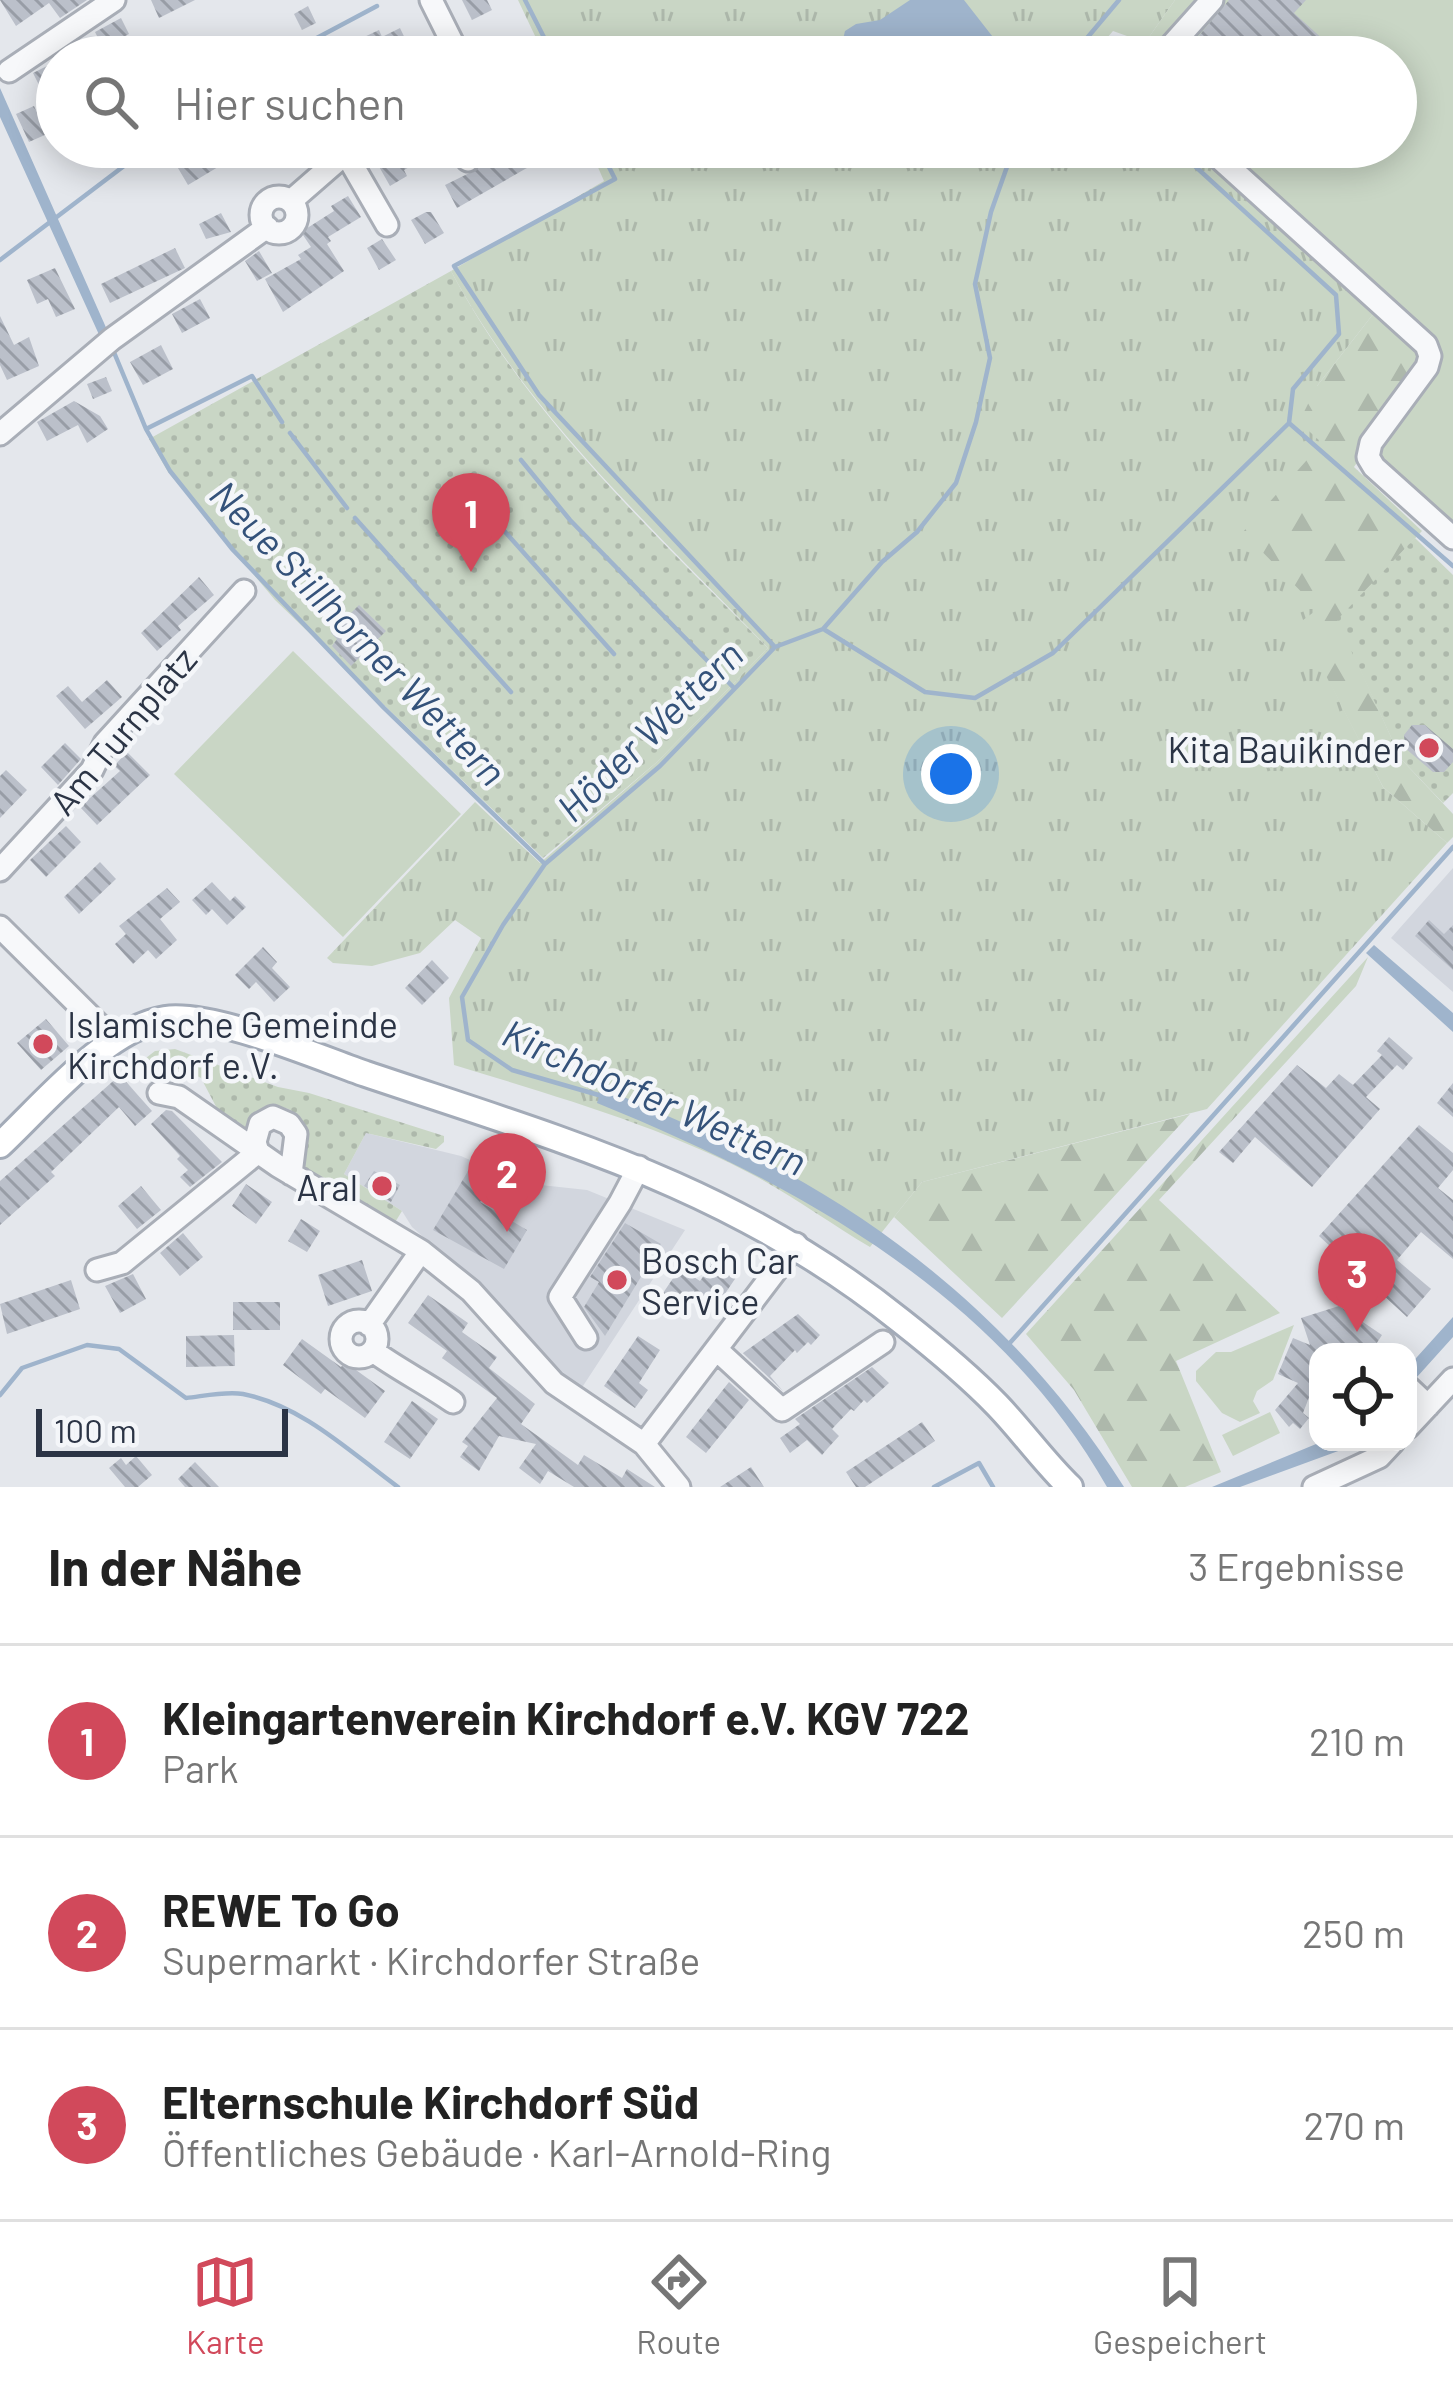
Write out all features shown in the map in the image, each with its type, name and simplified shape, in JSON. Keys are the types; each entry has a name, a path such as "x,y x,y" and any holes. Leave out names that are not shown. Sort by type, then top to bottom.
{"main road":[{"path":"0,1145 115,1041 165,1019 222,1026 639,1167 796,1244 940,1352 996,1404 1070,1487"},
{"path":"1043,1461 1052,1487"}],"street":[{"path":"61,36 114,0"},
{"path":"431,0 449,36"},
{"path":"1180,36 1212,0"},
{"path":"9,71 36,53"},
{"path":"0,434 106,344 267,227 262,216 266,203 278,197 291,201 329,168"},
{"path":"359,168 387,225"},
{"path":"1230,168 1426,345 1427,367 1371,442 1368,457 1453,538"},
{"name":"Am Turnplatz","path":"0,870 92,770 105,743 244,591"},
{"path":"0,927 115,1041"},
{"path":"159,1093 179,1097 291,1174 421,1251 471,1291 554,1383 644,1444 679,1487"},
{"path":"258,1152 255,1142 260,1124 273,1117 284,1120 296,1134 291,1174"},
{"path":"97,1270 122,1263 258,1152"},
{"path":"586,1338 560,1297 639,1167"},
{"path":"644,1444 796,1244"},
{"path":"369,1325 421,1251"},
{"path":"369,1325 350,1324 341,1342 354,1356 373,1351"},
{"path":"369,1325 376,1337 373,1351"},
{"path":"717,1350 782,1410 883,1342"},
{"path":"373,1351 453,1402"},
{"path":"1417,1395 1453,1379"},
{"path":"1314,1487 1384,1451"}],"shaded area":[{"path":"1453,868 1453,992 1391,938"},
{"path":"366,1133 461,1156 522,1183 587,1190 685,1230 581,1389 540,1358 479,1286 412,1227 402,1211 344,1174"}],"green space":[{"path":"518,0 1175,0 1150,36 1113,31 1109,36 535,36"},
{"path":"1175,0 1453,0 1453,525 1374,456 1436,371 1438,346 1238,168 1417,168 1417,36 1150,36"},
{"path":"598,168 1219,168 1374,313 1317,386 1323,442 1319,610 1300,623 1383,787 1447,843 1207,1109 922,1182 870,1247 724,1160 610,1114 454,1065 449,998 481,938 455,920 420,953 372,966 333,963 327,958 475,802 540,863 657,762 768,648 556,423 517,375 451,271 604,181"},
{"path":"451,271 482,325 555,424 637,516 768,648 657,762 543,858 275,600 168,472 149,439"},
{"path":"1374,313 1422,356 1420,369 1354,467 1422,531 1338,620 1401,759 1453,814 1453,837 1447,843 1383,787 1299,623 1318,609 1243,532 1322,443 1299,422 1317,386"},
{"path":"1415,538 1453,575 1453,793 1443,803 1401,759 1337,620"},
{"path":"293,651 461,814 343,937 174,774"},
{"path":"1368,957 1356,986 1159,1200 1280,1313 1176,1361 1221,1472 1185,1487 1132,1487 1074,1390 1026,1334"},
{"path":"175,1049 278,1087 444,1136 444,1142 436,1149 366,1133 344,1174 402,1211 394,1224 305,1173 304,1129 289,1109 263,1113 246,1136 221,1116 201,1078 184,1069 153,1069 142,1061 155,1051"},
{"path":"1190,1114 1002,1318 894,1217 922,1182"},
{"path":"1294,1325 1273,1380 1257,1391 1253,1401 1260,1413 1240,1422 1222,1413 1196,1381 1196,1371 1216,1352 1231,1352"},
{"path":"1270,1412 1280,1433 1233,1456 1222,1435"}],"water":[{"path":"910,0 964,0 992,36 844,36 856,24 880,20"},
{"path":"0,88 108,332 101,339 0,117"},
{"path":"1374,945 1453,1013 1453,1032 1366,953"},
{"path":"602,1087 785,1172 884,1234 931,1270 975,1308 1055,1392 1124,1487 1107,1487 1062,1418 1009,1357 950,1302 817,1209 745,1170 597,1103"},
{"path":"1453,1317 1453,1337 1417,1377 1417,1357"},
{"path":"1309,1447 1309,1451 1338,1451 1240,1487 1212,1487"}],"building":[{"path":"0,0 87,0 60,18 49,3 16,26"},
{"path":"151,0 195,0 159,18"},
{"path":"462,0 487,0 492,10 472,20"},
{"path":"1229,0 1306,0 1294,13 1319,36 1199,36"},
{"path":"308,6 316,23 302,30 294,14"},
{"path":"121,18 129,34 97,36 95,32"},
{"path":"34,106 36,139 29,142 16,114"},
{"path":"178,168 216,168 188,185"},
{"path":"380,168 408,168 407,176 390,186"},
{"path":"479,168 527,168 457,208 445,185"},
{"path":"348,196 361,217 328,237 327,244 344,271 283,312 265,279 301,259 298,255 311,247 301,232"},
{"path":"431,212 444,233 425,244 411,220"},
{"path":"221,213 231,232 206,239 199,224"},
{"path":"382,239 396,260 379,270 367,248"},
{"path":"175,248 185,268 110,303 101,284"},
{"path":"259,251 272,273 257,281 245,261"},
{"path":"55,268 75,309 56,317 48,299 37,304 27,280"},
{"path":"200,299 210,318 182,333 172,314"},
{"path":"0,316 14,345 29,337 39,366 7,380 0,365"},
{"path":"161,345 173,369 143,385 130,362"},
{"path":"106,377 112,391 93,399 87,384"},
{"path":"74,401 100,416 108,429 87,443 78,425 47,441 37,422"},
{"path":"199,577 214,595 157,651 141,633"},
{"path":"359,605 386,631 351,666 332,646 337,639 331,633"},
{"path":"107,680 122,697 85,729 56,696 68,686 82,702"},
{"name":"Kita Bauikinder","path":"1412,725 1425,725 1453,749 1453,762 1444,772 1433,772 1405,748 1404,735"},
{"path":"65,743 81,759 58,785 41,767"},
{"path":"127,752 150,775 97,825 80,807 120,771 114,766"},
{"path":"6,770 27,790 0,818 0,776"},
{"path":"66,826 81,842 46,877 30,860"},
{"path":"100,862 116,879 79,914 64,897"},
{"path":"212,882 230,901 235,896 246,907 227,925 212,909 206,915 192,900"},
{"path":"167,888 180,902 160,919 177,940 156,959 148,950 133,964 115,944 126,934 119,926"},
{"path":"1429,920 1444,934 1453,925 1453,970 1415,936"},
{"path":"263,947 277,962 272,968 290,987 274,1002 256,982 249,989 235,975"},
{"path":"432,960 449,978 422,1005 405,988"},
{"name":"Islamische Gemeinde Kirchdorf e.V.","path":"46,1019 69,1046 41,1070 17,1043"},
{"path":"1389,1037 1413,1058 1403,1070 1397,1065 1366,1097 1380,1109 1312,1187 1255,1137 1233,1163 1219,1152 1297,1065 1326,1088 1339,1074 1353,1085 1382,1055 1377,1051"},
{"path":"120,1075 152,1111 135,1126 119,1107 51,1172 55,1176 0,1225 0,1181"},
{"path":"1453,1083 1453,1117 1437,1103"},
{"path":"166,1110 222,1162 190,1187 180,1177 188,1170 177,1159 180,1156 151,1124"},
{"path":"1419,1125 1453,1153 1453,1170 1438,1188 1453,1200 1453,1259 1421,1232 1397,1260 1431,1289 1407,1317 1319,1236"},
{"path":"471,1166 494,1179 480,1202 527,1230 504,1269 433,1230"},
{"name":"Aral","path":"374,1171 400,1185 391,1202 364,1186"},
{"path":"246,1184 272,1202 256,1224 232,1206"},
{"path":"141,1186 161,1210 137,1229 118,1206"},
{"path":"301,1219 320,1231 307,1252 288,1241"},
{"name":"Bosch Car Service","path":"625,1223 661,1244 605,1336 584,1307 599,1282 590,1277"},
{"path":"183,1233 203,1257 180,1276 160,1253"},
{"path":"716,1258 739,1273 716,1307 693,1291 680,1310 661,1296 680,1268 700,1281"},
{"path":"362,1260 372,1291 328,1306 318,1275"},
{"path":"133,1274 146,1299 120,1313 105,1286"},
{"path":"71,1280 80,1309 7,1334 0,1304"},
{"path":"428,1295 468,1323 462,1332 497,1357 489,1368 535,1404 521,1424 578,1465 584,1455 622,1478 627,1469 655,1487 574,1487 548,1471 540,1484 519,1468 536,1444 499,1436 479,1471 460,1457 468,1446 462,1442 497,1398 442,1358 447,1351 408,1323"},
{"path":"233,1302 280,1302 280,1330 233,1330"},
{"path":"1339,1306 1382,1335 1377,1343 1309,1343 1301,1318"},
{"path":"798,1314 820,1335 811,1345 808,1342 797,1353 795,1350 770,1376 783,1391 743,1353"},
{"path":"234,1335 235,1366 186,1367 186,1336"},
{"path":"638,1336 660,1350 639,1383 648,1390 635,1408 604,1386"},
{"path":"1293,1338 1309,1345 1309,1397 1303,1413 1309,1418 1300,1429 1293,1423 1289,1427 1275,1410 1298,1383 1278,1374"},
{"path":"302,1339 385,1391 365,1418 325,1389 321,1394 283,1365"},
{"path":"872,1367 889,1383 867,1403 864,1400 851,1409 832,1429 839,1436 822,1455 807,1440 790,1453 780,1438 800,1424 795,1419"},
{"path":"729,1382 749,1400 706,1453 686,1437"},
{"path":"412,1401 438,1419 410,1459 384,1442"},
{"path":"922,1422 935,1441 865,1487 856,1487 846,1472"},
{"path":"136,1456 152,1475 138,1487 125,1487 109,1468 121,1458 126,1465"},
{"path":"195,1462 219,1487 185,1487 178,1479"},
{"path":"751,1467 764,1487 720,1487"}],"waterway":[{"path":"525,0 543,36"},
{"name":"Höder Wettern","path":"1089,36 1119,0"},
{"path":"321,36 377,6"},
{"path":"0,260 121,168"},
{"path":"610,168 615,179 454,266 539,395 775,647"},
{"name":"Höder Wettern","path":"602,1096 512,1070 468,1040 462,997 545,864 660,766 775,647 823,629 882,562 917,532 956,483 990,358 975,284 1007,168"},
{"path":"1197,168 1336,295 1339,334 1293,389 1289,423 1453,566"},
{"name":"Neue Stillhorner Wettern","path":"113,350 146,429 170,471 233,550 384,708 545,864"},
{"path":"146,429 252,376 282,422"},
{"path":"825,630 925,692 975,698 1053,653 1289,423"},
{"path":"290,433 347,508"},
{"path":"521,460 570,520 734,688"},
{"path":"475,498 614,654"},
{"path":"355,518 511,692"},
{"path":"1008,1345 1453,847"},
{"path":"0,1395 22,1368 87,1345 119,1349 186,1398 236,1393 286,1409 398,1487"},
{"path":"934,1487 979,1463 993,1487"}],"place":[{"name":"Kleingartenverein Kirchdorf e.V. KGV 722","path":"471,572"},
{"name":"Kita Bauikinder","path":"1429,748"},
{"name":"Islamische Gemeinde Kirchdorf e.V.","path":"43,1044"},
{"name":"Aral","path":"382,1186"},
{"name":"REWE To Go","path":"507,1232"},
{"name":"Bosch Car Service","path":"617,1280"},
{"name":"Elternschule Kirchdorf Süd","path":"1357,1332"}],"water label":[{"name":"Kirchdorfer Wettern","path":"655,1096"}]}
